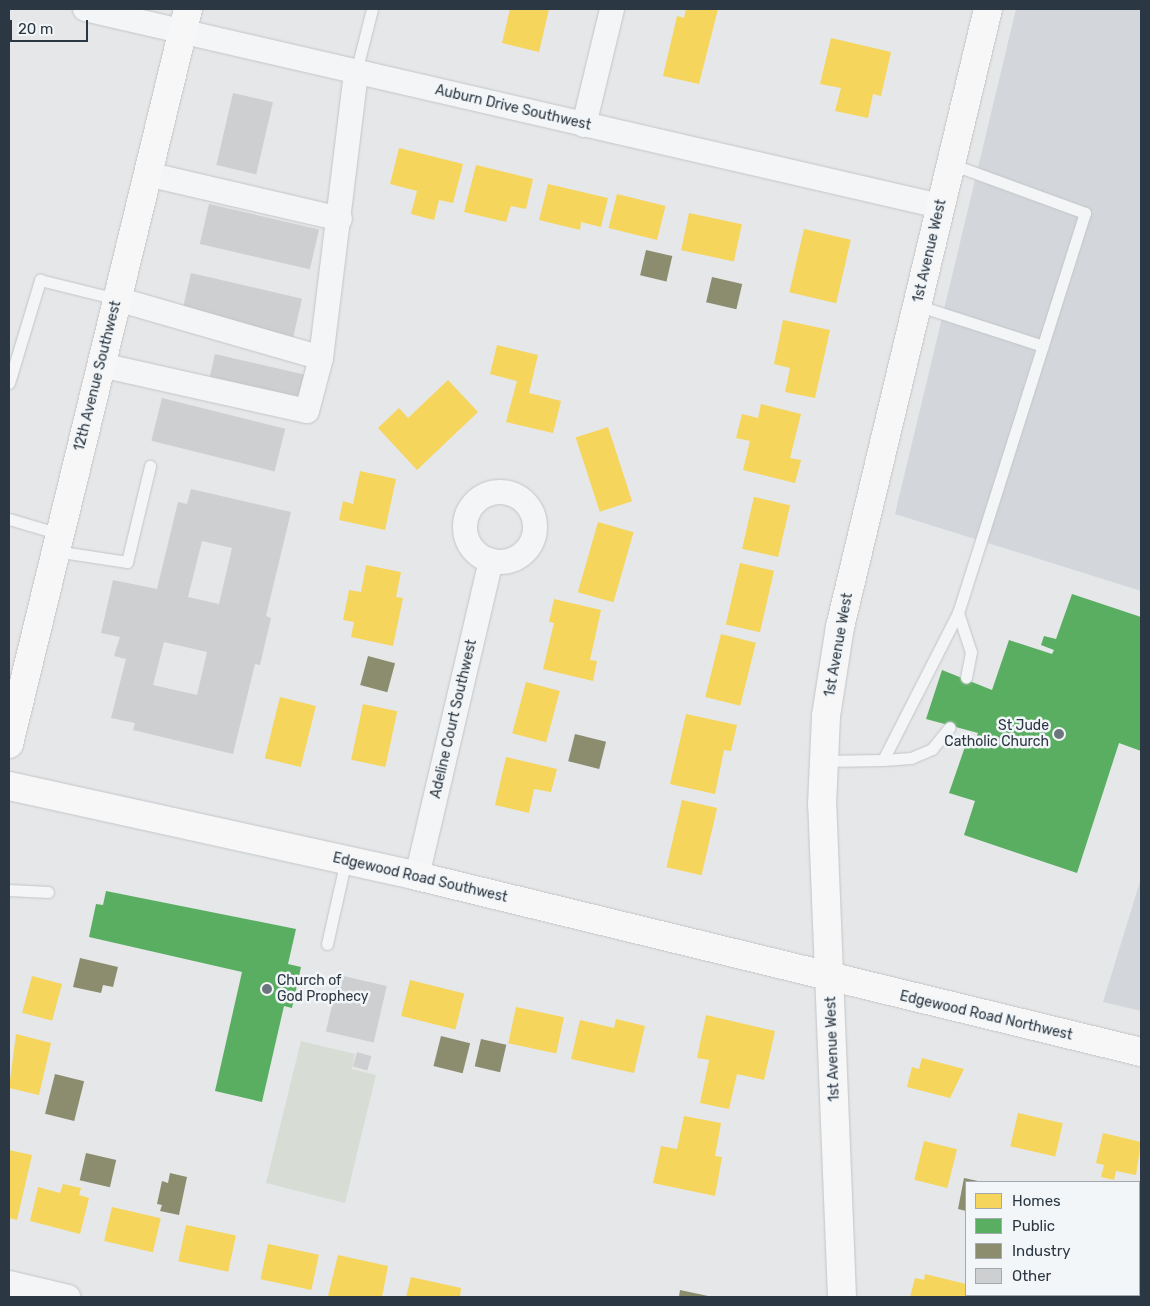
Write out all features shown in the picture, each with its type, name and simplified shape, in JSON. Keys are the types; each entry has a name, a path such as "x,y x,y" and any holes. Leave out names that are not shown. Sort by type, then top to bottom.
{"street":[{"name":"Auburn Drive Southwest","path":"85,9 185,20 356,72 940,206"},
{"path":"584,125 612,9"},
{"name":"1st Avenue West","path":"842,1297 824,761 840,627 988,9"},
{"name":"12th Avenue Southwest","path":"9,744 185,20"},
{"path":"101,365 307,411 321,358 340,219 356,72"},
{"path":"148,174 340,219"},
{"path":"117,299 321,358"},
{"name":"Adeline Court Southwest","path":"417,876 491,561"},
{"name":"Edgewood Road Southwest","path":"9,786 417,876 830,978"},
{"name":"Edgewood Road Northwest","path":"830,978 1141,1052"},
{"path":"9,1283 68,1297"}],"lane":[{"path":"356,72 372,9"},
{"path":"883,760 958,613 1085,213 950,164"},
{"path":"9,383 40,280 117,299"},
{"path":"916,305 1042,346"},
{"path":"9,519 58,543 127,562 150,466"},
{"path":"958,613 971,652 966,678"},
{"path":"824,761 910,758 932,749 950,727"},
{"path":"327,944 346,860"},
{"path":"9,890 48,892"}],"shaded area":[{"path":"1016,9 1141,9 1141,591 895,514"},
{"path":"1141,878 1141,1011 1103,1002"},
{"path":"301,1041 355,1054 352,1069 376,1075 345,1203 266,1183"}],"building: Homes":[{"path":"510,9 549,9 539,52 502,43"},
{"path":"686,9 718,9 699,84 663,76 677,16 684,18"},
{"path":"831,38 891,52 881,96 873,94 868,118 835,111 841,88 820,84"},
{"path":"399,148 463,164 453,203 439,200 434,220 411,214 417,191 390,184"},
{"path":"476,165 533,179 526,209 511,206 506,222 464,212"},
{"path":"548,184 608,198 601,227 581,222 580,230 539,220"},
{"path":"617,194 666,206 657,240 609,228"},
{"path":"689,213 742,224 734,261 681,250"},
{"path":"804,229 851,240 836,303 789,292"},
{"path":"783,320 830,330 815,398 785,392 790,368 774,364"},
{"path":"497,345 538,355 529,393 561,401 553,433 506,422 517,381 490,374"},
{"path":"448,380 478,412 417,470 378,428 399,408 408,418"},
{"path":"761,404 801,414 790,458 801,460 795,483 743,470 750,441 736,438 742,414 758,418"},
{"path":"608,427 632,501 600,512 576,438"},
{"path":"360,471 396,479 385,530 339,520 343,501 353,504"},
{"path":"754,497 790,505 778,557 742,549"},
{"path":"598,522 634,532 613,602 578,592"},
{"path":"740,563 774,571 760,632 726,624"},
{"path":"366,565 401,572 396,597 403,598 393,646 351,637 354,622 343,620 349,590 361,592"},
{"path":"554,599 601,610 590,660 597,661 593,681 543,669 554,623 549,622"},
{"path":"721,634 756,643 740,706 705,697"},
{"path":"526,682 560,691 546,742 512,733"},
{"path":"280,697 316,706 301,767 265,758"},
{"path":"363,704 397,711 385,767 351,760"},
{"path":"686,714 737,725 731,751 724,750 715,794 670,784"},
{"path":"506,757 557,769 551,792 534,789 529,813 495,805"},
{"path":"682,800 717,808 702,875 666,867"},
{"path":"32,976 62,984 52,1021 22,1013"},
{"path":"410,980 464,994 455,1029 401,1016"},
{"path":"516,1007 564,1017 556,1053 508,1043"},
{"path":"706,1015 775,1031 764,1080 737,1074 729,1109 700,1103 709,1060 697,1058"},
{"path":"616,1019 645,1026 634,1073 571,1059 580,1020 614,1028"},
{"path":"16,1034 51,1043 39,1095 9,1088"},
{"path":"922,1058 964,1069 950,1098 907,1087 912,1067 919,1069"},
{"path":"1018,1113 1063,1123 1055,1156 1010,1146"},
{"path":"684,1116 721,1123 715,1156 722,1157 715,1196 653,1183 661,1146 677,1149"},
{"path":"1103,1133 1141,1142 1136,1175 1116,1171 1114,1180 1101,1177 1104,1165 1096,1163"},
{"path":"924,1141 957,1149 947,1188 914,1180"},
{"path":"9,1150 32,1155 17,1220 9,1218"},
{"path":"63,1184 81,1188 79,1195 89,1198 80,1234 30,1221 38,1187 60,1193"},
{"path":"112,1207 161,1218 153,1252 104,1241"},
{"path":"186,1225 236,1236 228,1272 178,1261"},
{"path":"268,1244 319,1255 311,1290 261,1279"},
{"path":"338,1255 388,1266 382,1297 328,1296"},
{"path":"925,1274 965,1284 965,1296 971,1297 910,1297 915,1278 924,1280"},
{"path":"411,1277 461,1288 460,1297 406,1297"}],"building: Public":[{"name":"St Jude Catholic Church","path":"1072,594 1141,617 1141,751 1119,743 1077,873 964,835 975,801 949,793 968,738 975,741 978,733 926,719 942,670 992,690 1009,640 1052,654 1054,650 1041,645 1044,636 1056,639"},
{"name":"Church of God Prophecy","path":"106,891 296,929 288,964 301,967 292,1008 284,1006 262,1102 215,1091 242,972 89,937 96,904 103,905"}],"building: Industry":[{"path":"646,250 672,256 666,281 640,275"},
{"path":"712,277 742,284 736,309 706,302"},
{"path":"368,656 395,663 387,692 360,685"},
{"path":"575,734 606,742 599,769 568,761"},
{"path":"80,958 118,967 113,987 103,985 101,993 73,987"},
{"path":"441,1036 470,1043 463,1073 434,1066"},
{"path":"481,1039 506,1045 500,1072 475,1066"},
{"path":"55,1074 84,1081 74,1121 45,1114"},
{"path":"86,1153 116,1160 110,1187 80,1180"},
{"path":"170,1173 187,1177 179,1215 160,1211 162,1205 157,1204 162,1181 168,1183"},
{"path":"964,1178 978,1181 965,1181 965,1211 958,1209"},
{"path":"680,1290 708,1296 708,1297 679,1297"}],"building: Other":[{"path":"233,93 273,102 256,174 216,165"},
{"path":"209,204 319,229 310,269 200,244"},
{"path":"191,273 302,299 293,338 182,312"},
{"path":"215,354 310,376 305,399 210,377"},
{"path":"162,398 285,429 275,471 151,441"},
{"path":"191,489 291,512 266,616 271,618 260,665 255,664 233,754 133,730 135,723 111,718 126,659 114,656 120,637 101,633 113,580 157,589 178,502 187,504","holes":["202,541 232,548 219,604 188,597","164,642 207,652 197,695 153,685"]},
{"path":"339,975 387,986 374,1043 326,1032"},
{"path":"357,1052 371,1056 367,1071 353,1066"}],"place":[{"name":"St Jude Catholic Church","path":"1059,734"},
{"name":"Church of God Prophecy","path":"267,989"}]}
